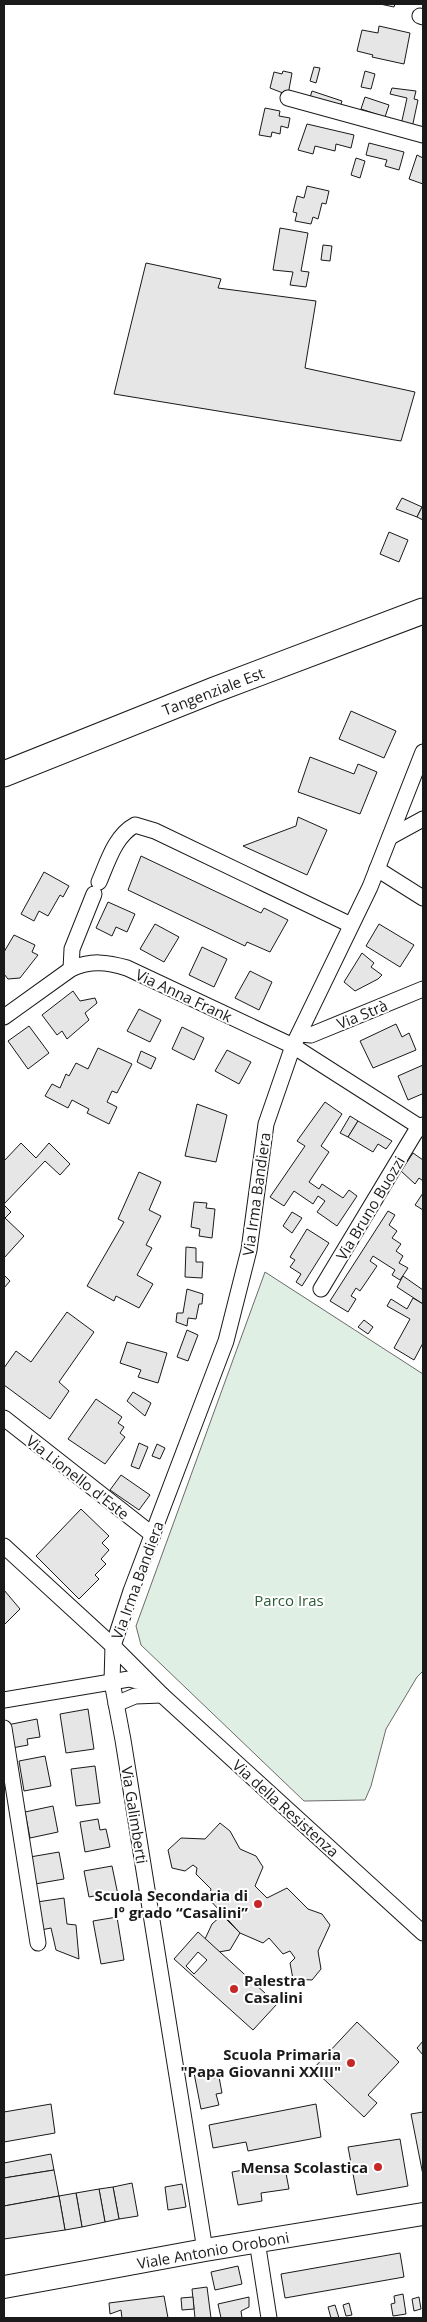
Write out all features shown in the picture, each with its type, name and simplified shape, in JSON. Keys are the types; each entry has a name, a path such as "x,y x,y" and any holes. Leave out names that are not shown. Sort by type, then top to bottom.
{"main road":[{"name":"Tangenziale Est","path":"4,774 214,690 423,611"}],"street":[{"path":"288,98 423,135"},
{"name":"Via Irma Bandiera","path":"113,1646 131,1591 226,1341 249,1250 266,1124 296,1040 377,869 423,752"},
{"path":"390,837 423,819"},
{"path":"71,969 72,949 113,848 128,829 135,825 155,831 352,925"},
{"path":"377,869 423,898"},
{"name":"Via Anna Frank","path":"4,1017 71,969 82,964 95,962 109,963 127,968 296,1040"},
{"name":"Via Strà","path":"296,1040 423,989"},
{"name":"Via Bruno Buozzi","path":"296,1040 422,1127 321,1289"},
{"name":"Via Lionello d'Este","path":"4,1418 153,1535"},
{"name":"Via della Resistenza","path":"4,1546 113,1646 149,1684 423,1933"},
{"name":"Via Galimberti","path":"113,1646 112,1682 205,2250"},
{"path":"4,1700 129,1679 149,1684"},
{"path":"116,1704 135,1696 162,1695"},
{"path":"4,1728 38,1943"},
{"name":"Viale Antonio Oroboni","path":"4,2288 205,2250 423,2214"},
{"path":"257,2241 270,2318"}],"green space":[{"name":"Parco Iras","path":"265,1272 423,1374 423,1671 417,1677 386,1729 371,1786 365,1800 304,1801 141,1645 136,1626"}],"building":[{"path":"380,4 395,4 394,7"},
{"path":"379,26 410,33 404,64 372,57 373,55 357,51 362,30 378,33"},
{"path":"314,67 320,68 316,83 310,81"},
{"path":"283,71 292,73 288,95 270,88 274,72 282,74"},
{"path":"365,71 375,74 371,89 361,87"},
{"path":"392,88 416,91 414,99 418,100 412,128 401,125 407,98 390,94"},
{"path":"312,91 342,101 339,110 309,101"},
{"path":"365,97 389,105 385,117 361,109"},
{"path":"265,108 280,111 279,116 290,118 288,128 281,126 280,134 272,132 271,137 259,135"},
{"path":"307,124 354,135 351,148 336,144 335,151 315,146 313,154 298,150"},
{"path":"369,143 404,152 399,170 385,166 387,160 366,155"},
{"path":"417,155 423,158 423,184 409,179"},
{"path":"356,158 365,161 360,178 351,175"},
{"path":"307,186 329,191 326,204 322,203 318,219 313,217 311,224 295,221 297,213 293,212 297,196 304,198"},
{"path":"280,228 308,233 301,271 309,272 306,287 290,285 293,272 273,270"},
{"path":"323,245 332,246 330,261 321,260"},
{"path":"146,263 221,279 218,288 316,301 305,368 415,392 401,441 114,394"},
{"path":"402,498 422,507 417,517 396,509"},
{"path":"423,508 423,520 417,517"},
{"path":"389,532 408,540 399,562 380,554"},
{"path":"351,711 396,731 384,758 339,739"},
{"path":"310,757 354,774 358,764 377,772 360,814 298,792"},
{"path":"298,817 327,830 307,875 243,846 296,826"},
{"path":"141,856 261,913 264,908 288,920 270,952 247,942 245,946 128,890"},
{"path":"44,872 69,886 63,897 60,895 48,916 39,911 34,921 21,914"},
{"path":"108,902 135,914 127,932 116,927 112,936 96,928"},
{"path":"155,924 179,937 164,962 140,949"},
{"path":"379,924 414,945 400,967 366,946"},
{"path":"14,935 35,945 32,952 38,955 20,978 8,979 4,974 4,952"},
{"path":"202,947 227,959 214,987 189,975"},
{"path":"362,953 374,963 371,967 382,975 355,991 344,982"},
{"path":"250,971 272,982 259,1010 235,998"},
{"path":"73,991 80,1001 95,998 97,1003 85,1013 89,1020 67,1039 62,1031 57,1035 42,1015"},
{"path":"139,1009 161,1020 150,1042 127,1031"},
{"path":"396,1024 402,1037 409,1033 416,1050 373,1068 360,1041"},
{"path":"29,1026 49,1053 28,1069 8,1041"},
{"path":"182,1027 204,1038 194,1060 172,1049"},
{"path":"98,1048 132,1064 117,1093 112,1091 107,1102 117,1107 109,1124 87,1113 89,1109 72,1100 68,1108 45,1096 52,1084 60,1088 66,1074 69,1076 76,1063 88,1069"},
{"path":"227,1050 251,1062 239,1084 215,1071"},
{"path":"141,1051 156,1058 151,1069 137,1062"},
{"path":"423,1065 423,1096 422,1094 408,1100 398,1076"},
{"path":"325,1102 342,1114 321,1146 329,1152 309,1182 319,1189 322,1184 343,1198 349,1190 357,1196 337,1226 317,1212 325,1201 318,1196 313,1204 294,1191 284,1206 270,1197 305,1146 297,1141"},
{"path":"197,1104 227,1115 216,1162 185,1156"},
{"path":"350,1116 358,1121 348,1137 340,1133"},
{"path":"358,1121 392,1141 386,1149 378,1144 373,1152 348,1137"},
{"path":"21,1143 36,1158 49,1143 70,1164 60,1175 45,1161 4,1204 4,1161"},
{"path":"413,1153 423,1160 423,1181 419,1178 415,1184 401,1171"},
{"path":"139,1172 161,1182 149,1210 161,1216 146,1245 152,1248 137,1275 153,1284 139,1308 116,1296 114,1301 87,1286 124,1222 118,1219"},
{"path":"423,1193 423,1210 415,1205"},
{"path":"194,1202 207,1203 206,1208 215,1209 212,1238 199,1236 200,1229 191,1227"},
{"path":"4,1205 11,1212 5,1218 24,1236 4,1258"},
{"path":"388,1211 395,1215 389,1225 397,1231 392,1238 401,1244 396,1251 403,1256 399,1263 408,1268 400,1280 392,1275 395,1270 373,1256 370,1261 377,1266 360,1291 356,1288 351,1296 356,1299 348,1312 330,1301"},
{"path":"292,1212 302,1218 292,1233 283,1226"},
{"path":"307,1229 329,1243 302,1286 296,1282 301,1274 290,1267 295,1260 290,1257"},
{"path":"186,1247 196,1248 196,1262 203,1262 202,1278 185,1277"},
{"path":"4,1275 10,1281 4,1288"},
{"path":"403,1276 423,1290 423,1304 397,1287"},
{"path":"187,1289 203,1294 202,1304 199,1304 196,1319 188,1318 187,1326 176,1322 177,1313 183,1313"},
{"path":"413,1298 423,1304 423,1343 414,1360 394,1348 410,1319 387,1306 391,1299 407,1309"},
{"path":"67,1312 94,1332 59,1382 69,1391 50,1419 4,1385 4,1368 16,1351 31,1362"},
{"path":"364,1320 373,1327 368,1334 358,1327"},
{"path":"187,1330 198,1335 188,1361 177,1357"},
{"path":"127,1342 167,1353 158,1383 138,1377 141,1370 120,1363"},
{"path":"133,1392 151,1403 145,1416 127,1401"},
{"path":"96,1399 122,1417 118,1423 124,1427 120,1433 125,1437 105,1464 68,1439"},
{"path":"139,1443 148,1447 139,1469 131,1466"},
{"path":"157,1444 165,1448 160,1459 152,1456"},
{"path":"121,1475 150,1495 139,1510 110,1490"},
{"path":"81,1509 109,1536 102,1543 109,1550 101,1559 106,1564 95,1575 99,1579 79,1599 36,1556"},
{"path":"4,1590 20,1609 4,1625"},
{"path":"88,1709 94,1749 66,1753 60,1714"},
{"path":"37,1719 40,1737 27,1739 28,1745 12,1748 7,1725"},
{"path":"45,1756 51,1786 24,1791 19,1761"},
{"path":"95,1766 100,1803 76,1806 71,1769"},
{"path":"53,1806 58,1832 30,1838 25,1812"},
{"path":"98,1819 100,1830 106,1829 110,1847 85,1852 80,1822"},
{"name":"Scuola Secondaria di I° grado “Casalini”","path":"220,1823 230,1831 240,1849 256,1856 263,1867 255,1886 267,1898 287,1888 308,1909 322,1914 330,1925 318,1951 321,1969 312,1980 293,1979 290,1963 295,1958 290,1951 283,1954 269,1938 263,1943 240,1933 209,1899 211,1889 196,1874 197,1868 193,1865 185,1871 172,1868 168,1850 181,1838 205,1839"},
{"path":"59,1852 64,1879 35,1884 30,1857"},
{"path":"112,1866 118,1895 99,1898 99,1895 89,1897 84,1871"},
{"path":"64,1898 67,1924 76,1925 79,1959 56,1950 51,1928 41,1930 37,1902"},
{"path":"222,1915 240,1933 230,1950 219,1952 205,1939 212,1924"},
{"path":"117,1917 124,1960 101,1964 93,1921"},
{"name":"Palestra Casalini","path":"198,1932 277,2004 253,2030 174,1959","holes":["198,1952 207,1960 194,1974 186,1966"]},
{"path":"357,2022 399,2062 368,2095 377,2103 364,2117 313,2069"},
{"path":"423,2041 423,2055 417,2048"},
{"path":"211,2069 213,2078 219,2077 222,2093 216,2094 219,2105 201,2109 194,2073"},
{"path":"51,2104 55,2133 4,2142 4,2112"},
{"path":"316,2104 321,2137 248,2151 246,2142 213,2148 209,2125"},
{"path":"423,2112 423,2175 411,2114"},
{"name":"Mensa Scolastica","path":"400,2139 408,2186 357,2195 348,2147"},
{"path":"51,2154 54,2170 4,2178 4,2163"},
{"path":"261,2167 262,2172 285,2168 289,2189 261,2193 262,2201 238,2205 232,2172"},
{"path":"54,2170 59,2196 4,2206 4,2178"},
{"path":"132,2183 138,2216 119,2219 113,2187"},
{"path":"182,2184 186,2207 168,2210 165,2187"},
{"path":"113,2187 119,2219 105,2222 99,2189"},
{"path":"99,2189 105,2222 82,2227 76,2193"},
{"path":"76,2193 82,2227 65,2230 59,2196"},
{"path":"59,2196 65,2230 4,2239 4,2206"},
{"path":"400,2253 404,2277 285,2298 281,2274"},
{"path":"238,2266 242,2284 215,2290 211,2272"},
{"path":"207,2287 211,2318 195,2318 192,2289"},
{"path":"403,2294 406,2314 393,2316 391,2304 395,2303 394,2296"},
{"path":"164,2296 168,2318 122,2318 121,2310 110,2314 109,2303"},
{"path":"193,2297 194,2309 182,2310 181,2298"},
{"path":"249,2297 249,2307 241,2311 242,2318 221,2318 218,2304"},
{"path":"419,2297 421,2309 414,2311 412,2299"},
{"path":"349,2303 352,2315 346,2316 343,2305"},
{"path":"335,2305 339,2318 331,2318 328,2307"}],"place":[{"name":"Scuola Secondaria di I° grado “Casalini”","path":"258,1904"},
{"name":"Palestra Casalini","path":"234,1989"},
{"name":"Scuola Primaria \"Papa Giovanni XXIII\"","path":"351,2063"},
{"name":"Mensa Scolastica","path":"378,2167"}]}
